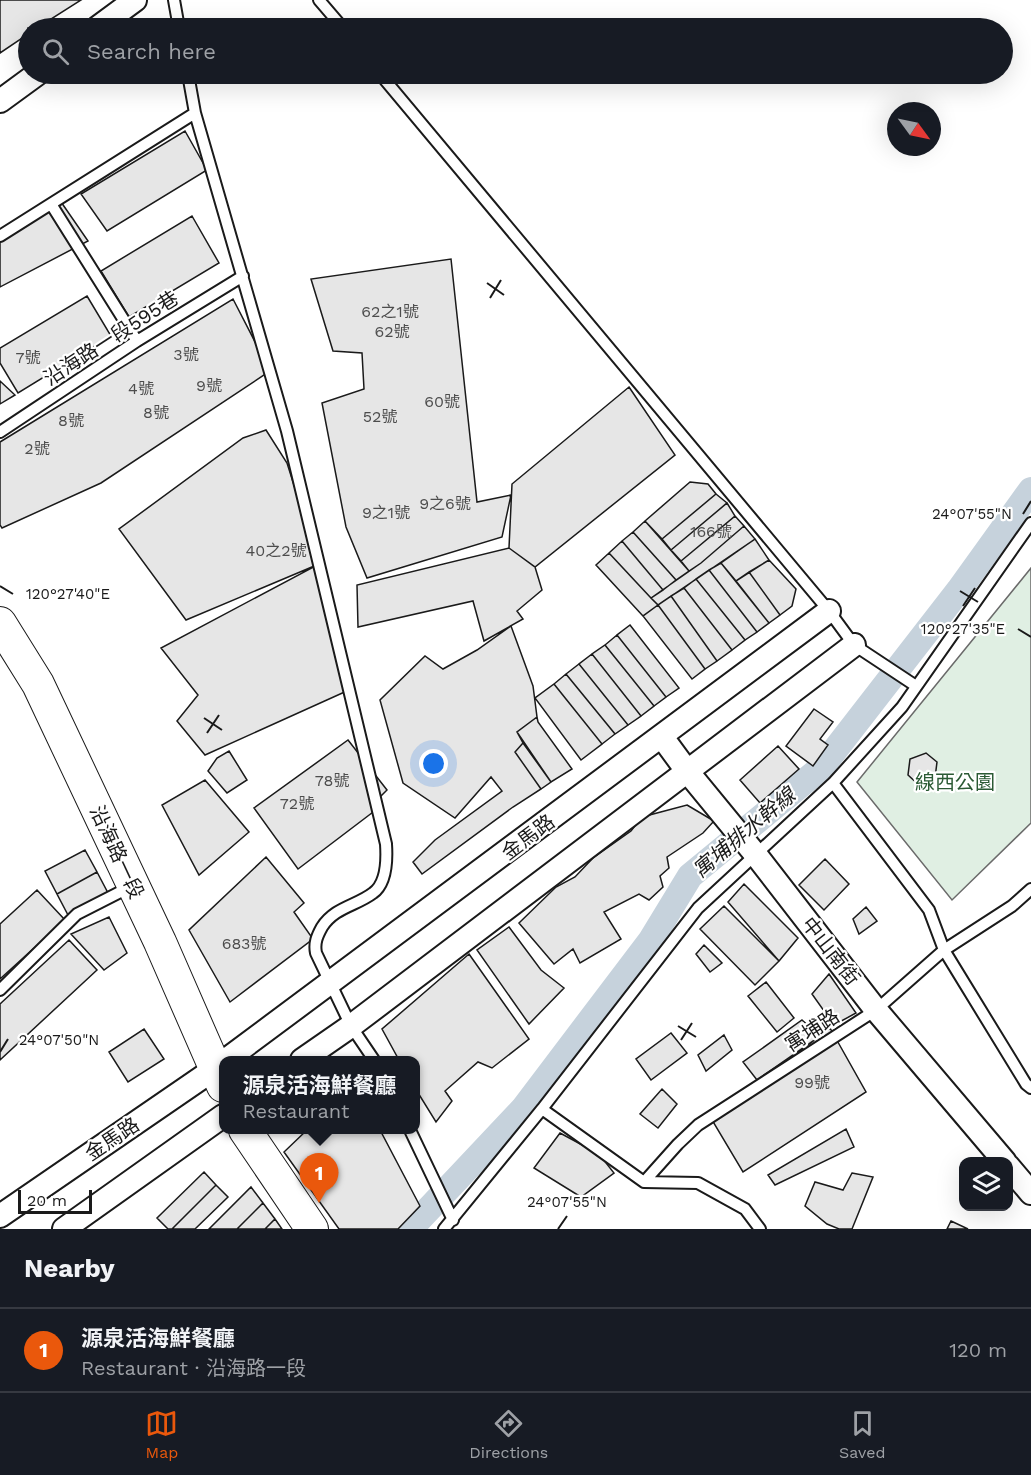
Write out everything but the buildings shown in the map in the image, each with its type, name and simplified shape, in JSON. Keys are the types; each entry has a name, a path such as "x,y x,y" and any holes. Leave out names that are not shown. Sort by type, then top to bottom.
{"street":[{"path":"111,18 135,0"},
{"path":"0,101 23,84"},
{"name":"金馬路","path":"239,1056 331,984 829,612"},
{"name":"沿海路一段","path":"2,629 38,684 132,886 219,1063"},
{"path":"308,1056 351,1026 854,645"},
{"name":"中山南街","path":"662,737 876,1010 1002,1157"},
{"name":"金馬路","path":"0,1216 219,1071"},
{"path":"64,1229 219,1119"},
{"path":"248,1134 312,1229"},
{"path":"1013,1172 1031,1193"}],"lane":[{"path":"174,0 177,18"},
{"path":"319,0 334,18"},
{"path":"190,84 195,113 287,431 386,844 387,865 379,886 374,893 328,917 317,934 314,945 351,1026 371,1056"},
{"path":"388,84 829,612 854,645 916,686"},
{"path":"0,236 195,113"},
{"path":"51,204 137,341"},
{"name":"沿海路一段595巷","path":"0,432 137,341 243,276"},
{"path":"444,1229 542,1109 699,908 832,783 902,706 1031,523"},
{"path":"832,783 929,910 944,950 1026,1084 1031,1088"},
{"path":"0,990 77,914 132,886"},
{"name":"寓埔路","path":"644,1182 698,1125 876,1010 944,950 1012,906 1031,889"},
{"path":"542,1109 644,1182 698,1183 746,1209 760,1229"},
{"path":"412,1134 453,1220"}],"green space":[{"name":"線西公園","path":"1031,568 1031,823 952,900 857,782"}],"waterway":[{"name":"寓埔排水幹線","path":"410,1229 523,1109 651,940 690,876 821,768 959,590 1031,490"}],"place":[{"name":"源泉活海鮮餐廳","path":"319,1203"}]}
